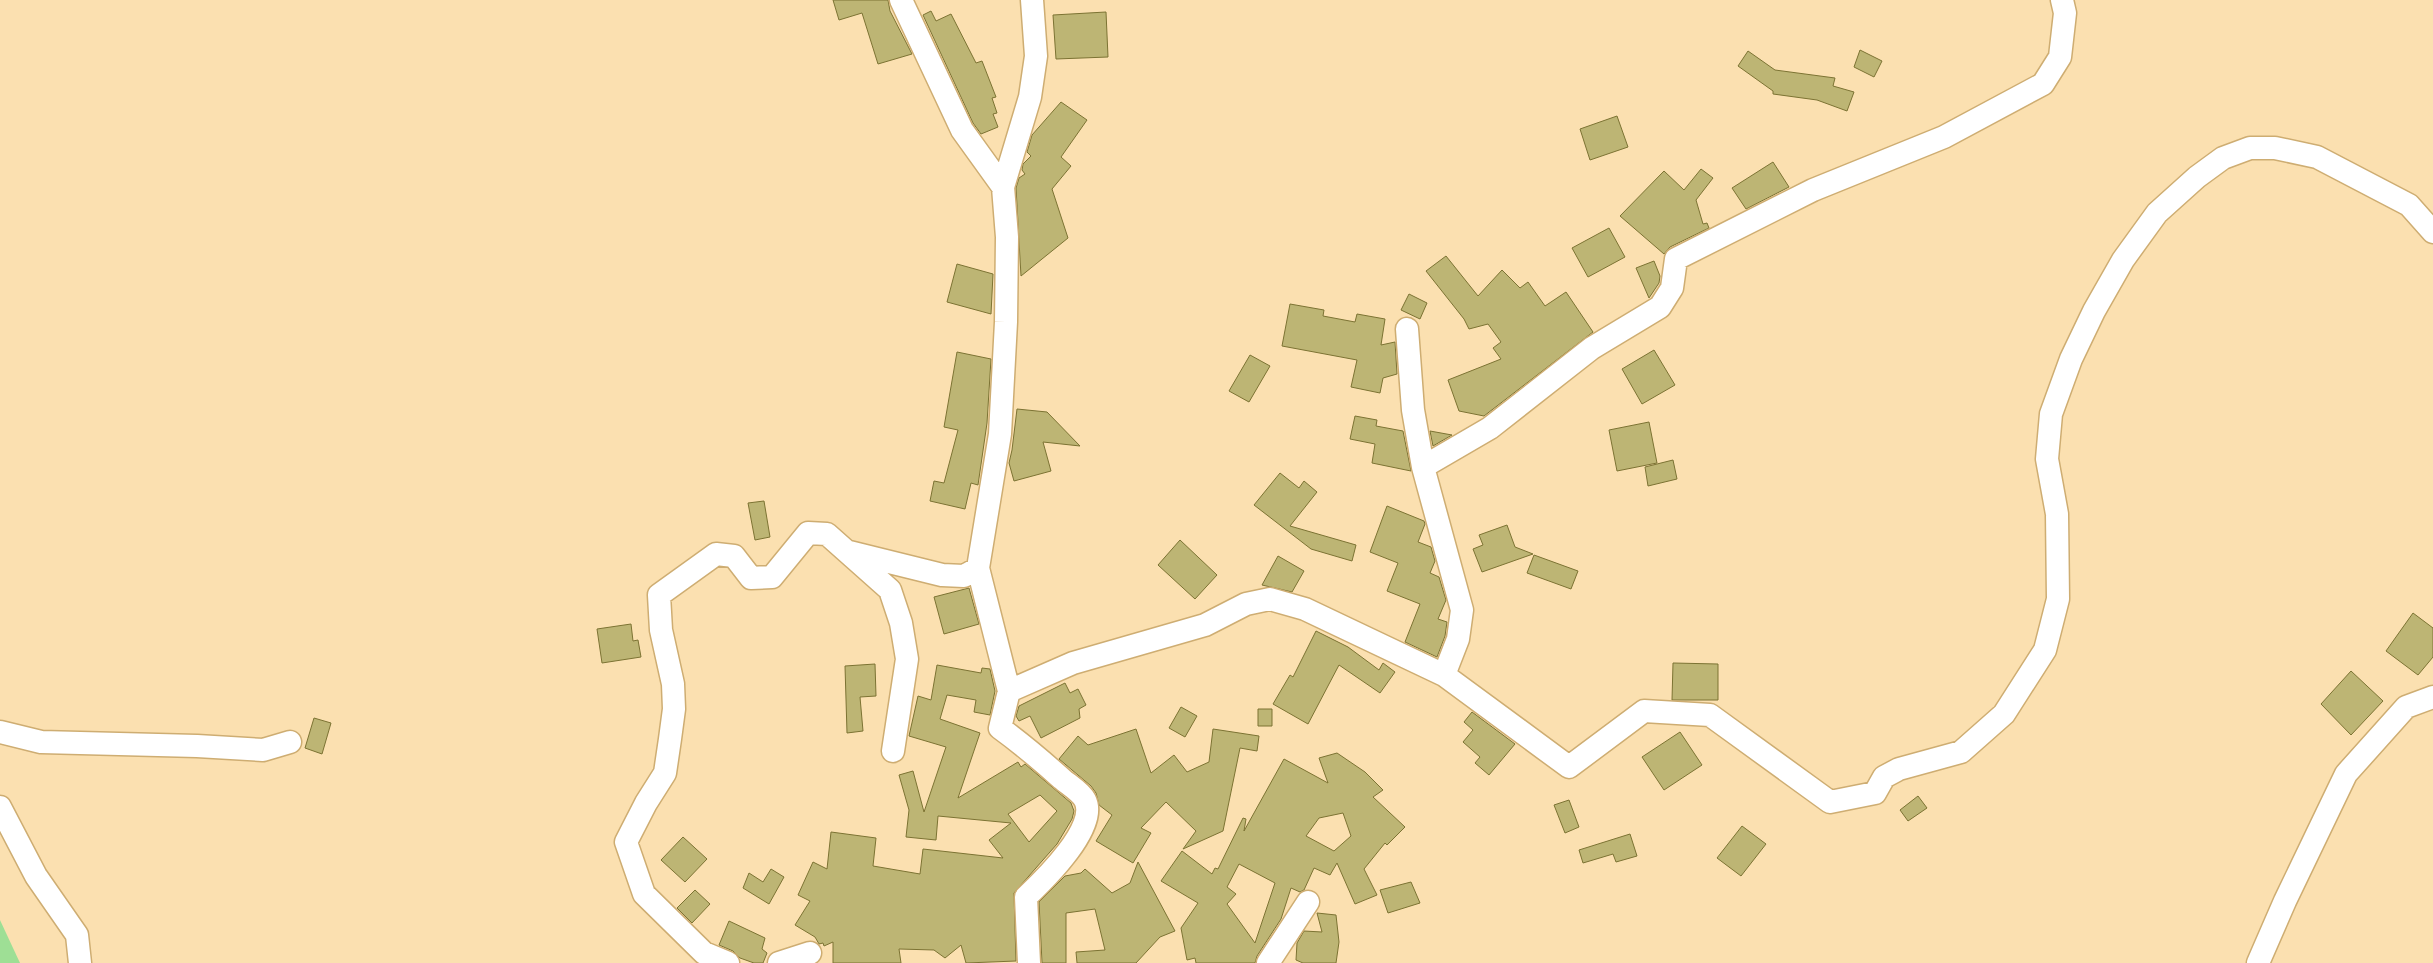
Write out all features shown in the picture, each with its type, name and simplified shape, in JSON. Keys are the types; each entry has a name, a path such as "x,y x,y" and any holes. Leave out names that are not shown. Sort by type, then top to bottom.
{"street":[{"path":"901,0 962,130 1003,187"},
{"path":"1029,963 1026,897 1043,881 1076,841 1088,816 1085,800 1025,746 1000,728 1009,691 978,568 1000,434 1007,237 1003,187 1031,89 1036,56 1032,0"},
{"path":"1423,467 1490,428 1592,348 1660,307 1672,288 1676,259 1813,190 1944,137 2043,84 2060,57 2066,14 2062,0"},
{"path":"1009,691 1073,663 1205,625 1246,604 1270,599 1305,609 1444,675 1569,767 1644,711 1710,715 1830,802 1875,793 1884,777 1899,769 1961,752 2004,714 2045,650 2058,599 2057,514 2047,460 2051,414 2071,359 2094,311 2122,260 2157,213 2196,176 2223,158 2250,148 2275,148 2317,157 2409,204 2433,232"},
{"path":"1407,329 1413,410 1423,467 1462,610 1458,640 1444,675"},
{"path":"728,963 700,958 644,894 626,842 646,803 665,773 670,739 674,709 673,684 661,630 659,595 716,554 734,556 751,578 772,577 808,533 827,534 890,590 901,623 907,659 893,750"},
{"path":"847,552 942,575 964,576 978,568"},
{"path":"2258,963 2284,901 2346,774 2406,707 2433,697"},
{"path":"0,732 41,742 197,746 263,750 290,742"},
{"path":"0,807 36,876 77,935 80,963"},
{"path":"1268,963 1308,902"},
{"path":"780,963 810,953"}],"green space":[{"path":"0,920 20,963 0,963"}],"building":[{"path":"833,0 888,0 890,11 912,54 878,64 862,13 839,20"},
{"path":"931,11 936,21 951,14 976,63 982,61 996,97 992,98 997,113 993,114 998,127 981,134 973,123 923,15"},
{"path":"1106,12 1108,57 1056,59 1053,15"},
{"path":"1860,50 1882,61 1874,77 1854,67"},
{"path":"1748,51 1775,70 1835,78 1833,86 1854,92 1847,111 1817,100 1773,94 1773,91 1738,66"},
{"path":"1061,102 1087,120 1061,157 1071,166 1052,189 1068,238 1021,276 1016,188 1019,178 1025,174 1022,170 1023,164 1031,156 1027,152 1032,135"},
{"path":"1617,116 1628,147 1590,160 1580,129"},
{"path":"1773,162 1789,187 1746,209 1732,188"},
{"path":"1701,169 1713,178 1696,200 1703,224 1707,223 1709,228 1670,247 1664,254 1620,216 1664,171 1684,190"},
{"path":"1609,228 1625,257 1588,277 1572,248"},
{"path":"1446,256 1478,296 1502,270 1520,288 1528,282 1545,306 1566,292 1593,332 1484,416 1459,411 1448,380 1501,359 1493,348 1501,342 1488,324 1469,329 1464,319 1426,271"},
{"path":"1654,261 1660,276 1659,283 1649,298 1636,268"},
{"path":"957,264 993,274 991,314 947,302"},
{"path":"1409,294 1427,303 1420,319 1401,310"},
{"path":"1290,304 1324,310 1323,316 1355,322 1357,314 1385,319 1381,345 1395,342 1397,374 1383,378 1380,393 1351,387 1357,360 1282,346"},
{"path":"1654,350 1675,385 1642,404 1622,369"},
{"path":"957,352 991,359 987,423 978,485 971,483 965,509 930,501 934,481 944,483 958,430 944,427"},
{"path":"1250,355 1270,366 1249,402 1229,391"},
{"path":"1017,409 1047,412 1080,446 1043,442 1051,471 1014,481 1009,463"},
{"path":"1355,416 1377,420 1376,426 1403,431 1411,471 1372,463 1375,444 1350,439"},
{"path":"1649,422 1657,463 1617,471 1609,430"},
{"path":"1430,431 1452,435 1433,446"},
{"path":"1673,460 1677,479 1648,486 1645,467"},
{"path":"1280,473 1299,488 1304,481 1317,492 1290,526 1356,545 1352,561 1311,549 1254,505"},
{"path":"764,501 770,537 755,540 748,503"},
{"path":"1387,506 1424,521 1425,524 1418,542 1431,547 1435,561 1430,573 1439,577 1446,600 1438,619 1447,622 1445,636 1437,657 1405,642 1420,604 1387,591 1398,563 1370,552"},
{"path":"1507,525 1515,547 1533,554 1482,572 1473,549 1483,545 1479,535"},
{"path":"1180,540 1217,575 1195,599 1158,565"},
{"path":"1534,555 1578,571 1571,589 1527,573"},
{"path":"1278,556 1304,571 1292,592 1262,585"},
{"path":"969,588 979,624 944,634 934,597"},
{"path":"2413,613 2433,628 2433,657 2418,675 2386,651"},
{"path":"631,624 633,641 638,640 641,657 602,663 597,629"},
{"path":"1316,631 1348,647 1379,670 1383,663 1395,672 1380,693 1339,665 1308,724 1273,704 1290,675 1293,677"},
{"path":"1673,663 1718,664 1718,700 1672,700"},
{"path":"875,664 876,696 860,697 863,731 847,733 845,666"},
{"path":"937,665 981,673 982,668 990,669 995,691 990,715 974,712 976,700 947,695 940,719 980,733 958,798 1018,762 1021,767 1025,764 1071,803 1074,811 1072,819 1057,844 1014,893 1016,961 966,963 961,945 945,958 934,950 899,949 901,963 833,963 833,942 824,946 823,943 819,944 815,937 795,925 810,901 798,895 813,862 827,869 831,832 876,838 873,866 920,874 923,849 1003,858 989,840 1011,823 938,816 936,840 906,837 909,810 899,775 913,771 924,812 946,747 909,736 918,696 931,700","holes":["1040,795 1057,811 1029,842 1008,814"]},
{"path":"2351,671 2383,701 2351,735 2321,704"},
{"path":"1065,683 1070,693 1078,689 1086,705 1079,709 1080,718 1041,738 1030,716 1019,721 1016,716 1019,706"},
{"path":"1181,707 1197,716 1185,737 1169,728"},
{"path":"1258,709 1272,709 1272,726 1258,726"},
{"path":"1472,712 1515,744 1489,775 1475,763 1480,757 1463,742 1473,730 1464,722"},
{"path":"314,718 331,723 322,754 305,748"},
{"path":"1136,729 1151,773 1174,755 1187,772 1209,762 1213,729 1259,736 1257,751 1240,748 1223,831 1183,849 1196,831 1166,802 1141,828 1151,833 1133,863 1096,841 1112,815 1099,805 1096,793 1091,786 1059,759 1078,736 1088,745"},
{"path":"1680,732 1702,765 1664,790 1642,757"},
{"path":"1337,753 1365,772 1383,790 1373,797 1405,827 1387,845 1385,843 1364,869 1377,895 1355,904 1337,863 1330,875 1314,868 1304,890 1300,892 1291,888 1281,919 1257,956 1255,963 1196,963 1195,958 1187,960 1181,928 1198,903 1161,881 1182,851 1212,874 1215,868 1218,869 1243,818 1246,819 1244,831 1284,759 1328,783 1319,758","holes":["1343,813 1351,836 1334,851 1306,836 1319,818","1239,864 1275,883 1255,943 1227,904 1236,894 1227,887"]},
{"path":"1918,796 1927,808 1908,821 1900,810"},
{"path":"1569,800 1579,827 1565,833 1554,805"},
{"path":"1742,826 1766,844 1741,876 1717,858"},
{"path":"1630,834 1637,856 1616,862 1613,854 1583,863 1579,850"},
{"path":"683,837 707,859 685,882 661,860"},
{"path":"1138,862 1175,931 1160,937 1136,963 1077,963 1076,952 1105,950 1095,909 1066,913 1066,963 1042,963 1039,902 1065,876 1081,873 1085,869 1112,893 1130,883"},
{"path":"771,869 784,877 769,904 743,888 749,873 763,882"},
{"path":"1411,882 1420,903 1388,913 1380,890"},
{"path":"695,890 710,904 692,923 677,908"},
{"path":"1317,913 1336,915 1339,942 1336,963 1303,963 1296,960 1297,943 1304,931 1322,932"},
{"path":"729,921 765,938 762,949 767,953 763,963 754,963 740,958 733,951 719,945"}]}
